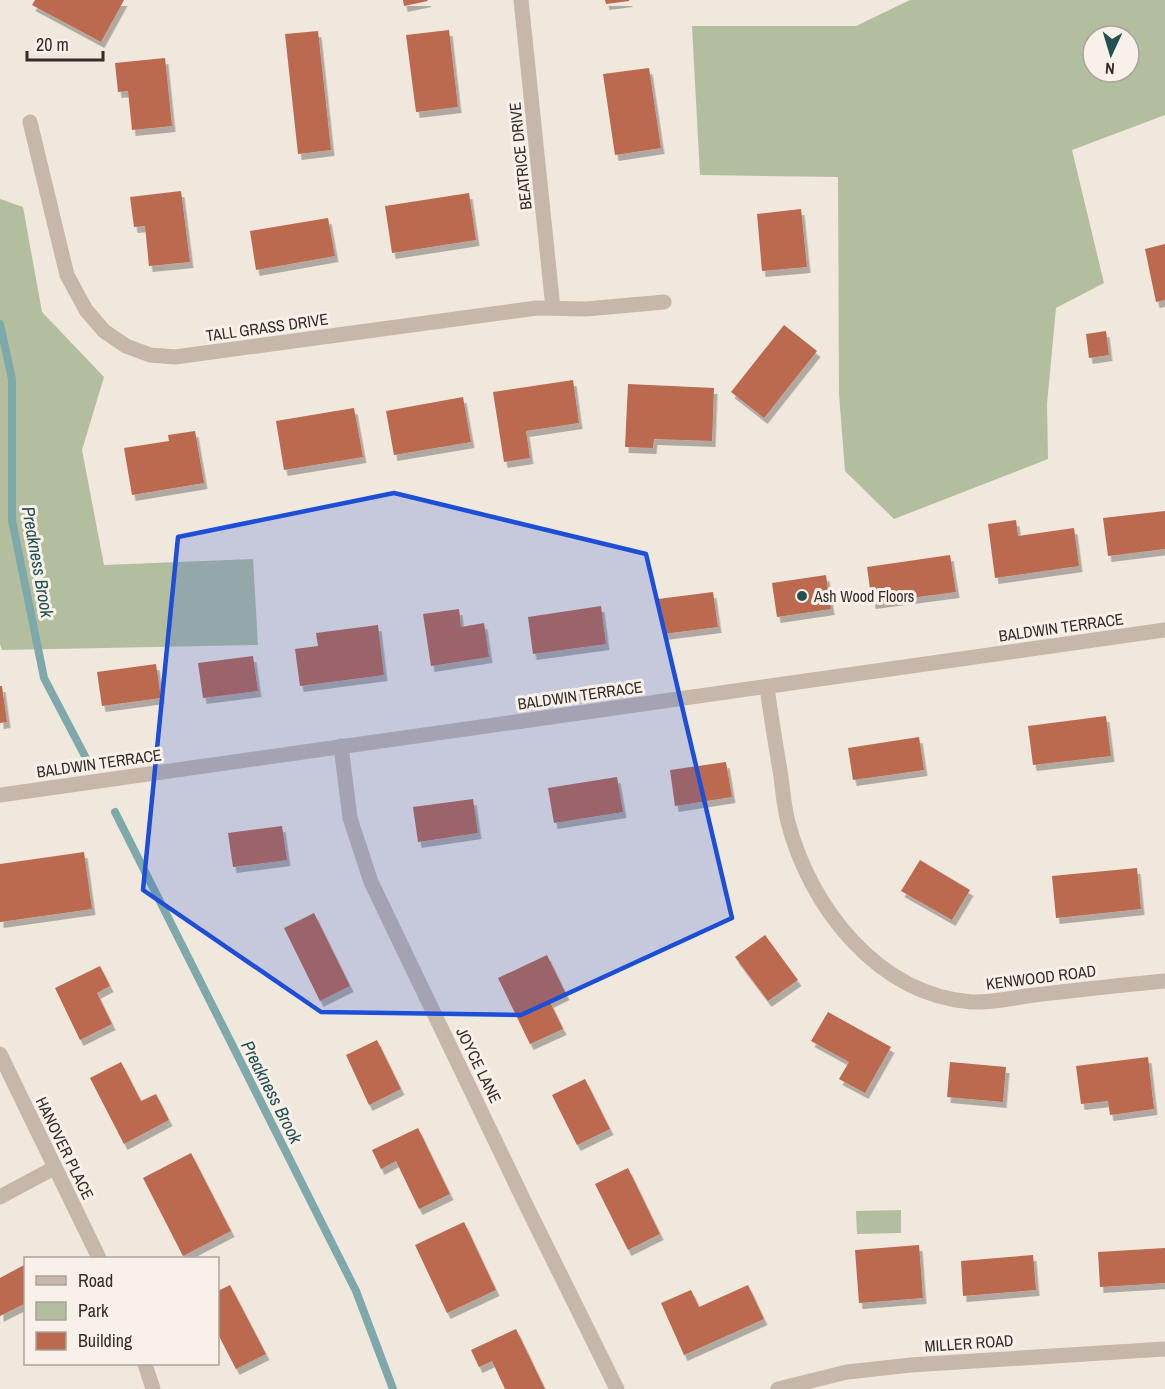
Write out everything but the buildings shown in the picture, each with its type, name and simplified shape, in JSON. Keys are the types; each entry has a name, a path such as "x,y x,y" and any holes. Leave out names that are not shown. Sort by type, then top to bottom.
{"street":[{"name":"BEATRICE DRIVE","path":"521,0 553,309"},
{"name":"TALL GRASS DRIVE","path":"30,122 67,275 86,310 104,331 126,346 150,355 175,357 525,310 586,309 664,302"},
{"name":"BALDWIN TERRACE","path":"0,795 1165,630"},
{"name":"KENWOOD ROAD","path":"767,687 787,821 802,862 820,900 844,933 871,960 902,981 935,995 969,1002 993,1002 1165,981"},
{"name":"JOYCE LANE","path":"340,746 350,818 371,882 617,1389"},
{"name":"HANOVER PLACE","path":"0,1054 98,1257"},
{"path":"0,1197 54,1168"},
{"name":"MILLER ROAD","path":"778,1389 847,1372 911,1365 1165,1349"},
{"path":"145,1365 153,1389"}],"highlighted area":[{"path":"394,493 646,554 732,918 521,1015 321,1012 143,890 178,537"}],"green space":[{"path":"910,0 1165,0 1165,115 1072,150 1104,283 1056,308 1047,404 1048,459 894,519 845,471 839,394 838,177 700,175 692,26 856,26"},
{"path":"0,199 23,207 42,312 104,377 82,450 104,565 253,559 258,645 2,650 0,644"},
{"path":"901,1210 901,1233 857,1234 856,1211"}],"waterway":[{"name":"Preakness Brook","path":"0,324 12,379 12,520 44,678 86,758"},
{"name":"Preakness Brook","path":"115,812 356,1291 393,1389"}],"place":[{"name":"Ash Wood Floors","path":"802,596"}]}
